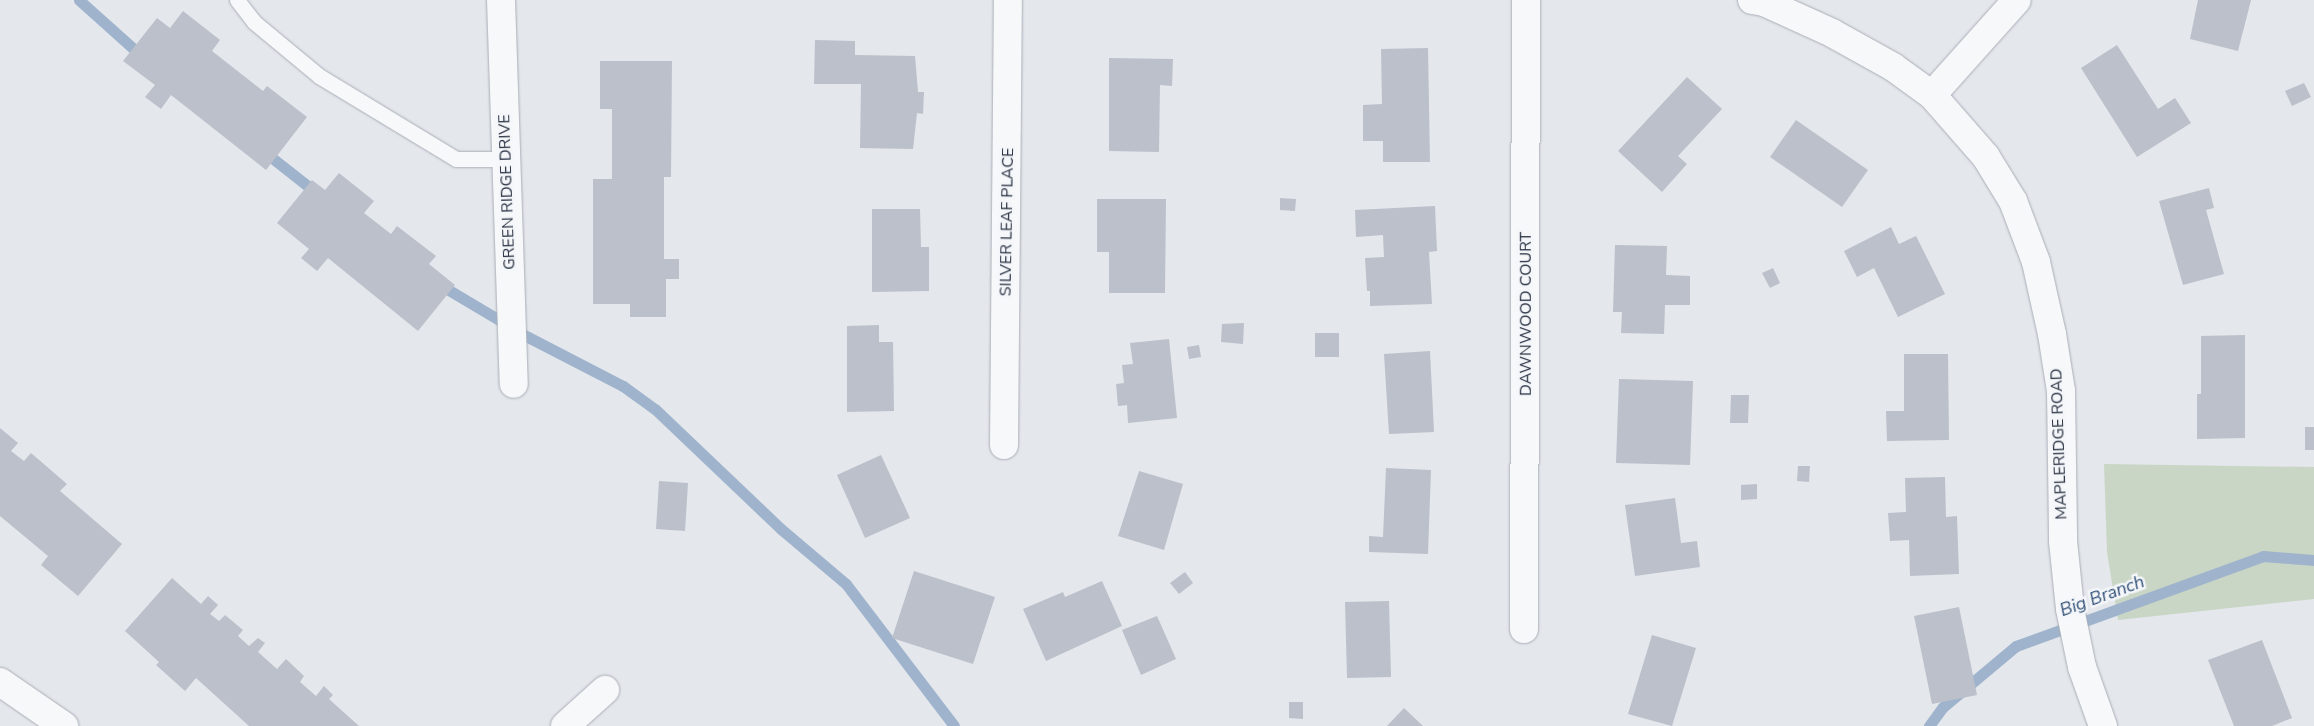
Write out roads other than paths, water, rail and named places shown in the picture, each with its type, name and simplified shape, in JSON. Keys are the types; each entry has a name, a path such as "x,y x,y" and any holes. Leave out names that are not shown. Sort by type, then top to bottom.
{"street":[{"name":"GREEN RIDGE DRIVE","path":"501,0 514,384"},
{"name":"SILVER LEAF PLACE","path":"1004,445 1008,0"},
{"name":"DAWNWOOD COURT","path":"1524,629 1526,0"},
{"name":"MAPLERIDGE ROAD","path":"1752,0 1764,2 1832,33 1893,67 1932,95 1986,157 2013,201 2036,262 2052,334 2060,391 2063,541 2070,609 2082,667 2103,726"},
{"path":"1932,95 2017,0"},
{"path":"0,682 64,726"},
{"path":"565,726 605,690"}],"lane":[{"path":"237,0 254,22 319,76 456,159 506,159"}],"waterway":[{"path":"79,0 145,59"},
{"path":"262,150 318,194"},
{"path":"437,283 528,337 623,386 655,409 781,529 846,584 954,726"},
{"name":"Big Branch","path":"1929,726 1943,707 2016,646 2263,556 2314,560"}]}
